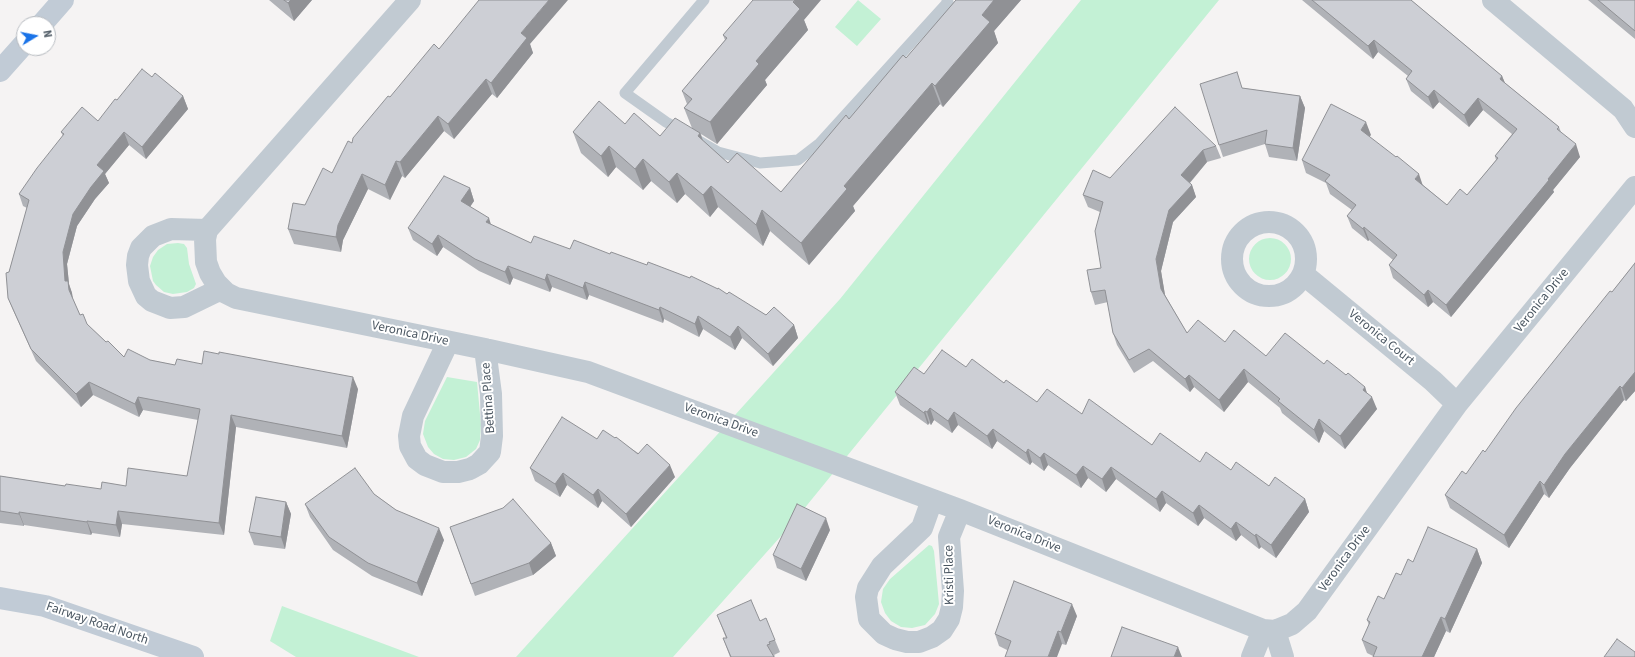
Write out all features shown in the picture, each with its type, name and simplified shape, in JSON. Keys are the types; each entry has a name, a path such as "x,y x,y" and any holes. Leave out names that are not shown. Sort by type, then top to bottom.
{"main road":[{"path":"49,16 63,0"},
{"path":"0,71 16,53"},
{"name":"Fairway Road North","path":"0,598 45,606 193,657"}],"street":[{"path":"221,289 184,307 170,308 152,301 146,296 139,281 137,265 141,248 153,236 171,229 207,230 410,0"},
{"path":"1494,0 1623,109 1635,127"},
{"name":"Veronica Drive","path":"207,230 204,239 206,262 210,273 221,289 236,298 486,349 588,372 821,457 1269,630 1292,624 1307,611 1457,404 1635,187"},
{"name":"Veronica Court","path":"1303,274 1433,381 1457,404"},
{"name":"Bettina Place","path":"448,342 413,416 409,436 410,446 417,459 426,466 443,472 458,472 470,469 479,464 490,452 492,436 491,394 486,349"},
{"name":"Kristi Place","path":"932,500 922,528 882,566 868,588 866,597 869,619 884,634 895,639 907,642 919,642 942,630 949,619 953,591 950,537 960,510"},
{"path":"1252,657 1269,630"},
{"path":"1269,630 1283,657"}],"lane":[{"path":"704,0 625,93 666,122 718,152 760,163 798,160 820,143 948,2 947,0"}],"green space":[{"path":"858,0 881,19 857,46 835,27"},
{"path":"1081,0 1219,0 790,526 673,657 516,657 840,299"},
{"path":"1266,238 1274,238 1282,241 1288,247 1291,259 1288,271 1282,277 1274,280 1266,280 1258,277 1252,271 1249,263 1249,255 1252,247 1258,241"},
{"path":"167,244 184,244 187,248 189,264 196,284 194,288 187,292 173,294 164,292 156,285 153,281 150,266 153,257 158,250"},
{"path":"447,377 477,382 481,425 480,440 476,449 466,457 454,460 443,459 434,454 428,447 423,434 425,421"},
{"path":"929,545 932,546 934,551 939,604 935,614 925,625 912,628 901,627 891,621 885,613 881,602 883,589 890,579"},
{"path":"282,606 419,657 296,657 270,641"}],"building":[{"path":"284,0 291,0 288,3"},
{"path":"479,0 549,0 521,33 527,38 491,83 486,79 448,124 438,116 400,162 396,161 385,185 362,174 338,225 336,237 288,229 293,203 305,205 323,168 332,173 348,141 352,143 353,138 388,96 390,97 434,44 439,49"},
{"path":"753,0 795,0 793,2 800,9 756,61 759,64 710,122 684,108 692,99 682,91 727,38 723,35"},
{"path":"956,0 994,0 982,15 990,22 935,86 932,83 844,186 847,189 801,243 762,210 756,225 711,186 703,195 677,173 669,182 643,159 635,169 609,146 601,156 573,132 599,101 625,124 634,113 660,136 675,118 700,133 698,136 728,163 737,153 781,192 846,115 849,119 903,55 906,58"},
{"path":"1312,0 1411,0 1502,76 1500,79 1559,127 1557,129 1576,144 1548,179 1549,180 1446,305 1428,290 1424,295 1389,265 1397,255 1364,227 1363,229 1347,216 1356,205 1325,181 1330,175 1302,160 1331,104 1366,122 1361,130 1419,174 1415,179 1447,205 1460,189 1467,195 1498,158 1495,156 1517,129 1478,98 1464,115 1434,90 1428,97 1406,79 1412,71 1374,40 1368,46"},
{"path":"1598,0 1635,0 1635,31"},
{"path":"142,69 152,77 155,73 183,96 142,147 124,132 97,165 104,171 73,214 63,252 65,281 68,281 69,290 80,315 83,314 87,324 106,342 108,341 124,357 128,349 150,360 175,365 177,359 202,364 204,351 219,354 219,352 353,377 342,436 231,415 219,523 118,511 116,525 19,512 19,514 0,511 0,476 65,486 66,484 101,489 102,482 126,486 128,468 187,476 200,409 138,397 135,404 89,382 76,394 31,349 8,298 6,273 9,272 29,200 19,194 64,134 61,132 82,107 98,121 115,99 117,100"},
{"path":"1237,72 1242,88 1300,96 1293,148 1265,144 1267,130 1219,145 1200,84"},
{"path":"1175,107 1216,146 1203,150 1181,175 1192,185 1169,210 1156,259 1161,289 1187,333 1198,320 1225,342 1234,330 1266,356 1285,333 1324,364 1327,360 1346,375 1348,373 1365,387 1363,390 1372,397 1340,436 1319,419 1314,430 1278,401 1280,399 1244,369 1219,400 1189,375 1185,379 1149,349 1129,360 1113,333 1105,290 1091,292 1087,270 1101,268 1095,231 1103,202 1083,195 1093,170 1110,178"},
{"path":"444,176 470,188 461,201 489,218 486,222 531,243 534,236 570,249 574,240 610,254 611,252 647,265 648,262 690,278 691,276 718,288 727,294 729,292 766,315 774,307 794,325 768,354 738,326 730,337 698,316 695,324 660,307 659,310 585,282 583,288 547,274 545,280 508,266 505,272 475,259 438,235 432,244 408,228"},
{"path":"1635,263 1635,372 1622,388 1620,386 1565,454 1544,485 1540,481 1504,535 1445,495 1462,471 1466,474 1483,450 1485,452 1516,408 1610,291 1612,292"},
{"path":"942,350 966,367 972,359 1004,383 1006,380 1037,402 1047,389 1082,414 1089,399 1152,445 1160,433 1200,462 1206,452 1231,470 1236,462 1269,486 1275,477 1305,499 1271,545 1256,534 1255,536 1236,522 1231,529 1199,505 1193,513 1162,491 1156,499 1111,467 1102,479 1083,466 1076,475 1044,453 1040,458 1028,449 1026,453 993,429 987,436 954,412 948,421 930,408 924,413 895,392 914,367 924,374"},
{"path":"562,417 597,439 603,430 615,438 616,437 638,454 647,444 670,465 626,514 598,489 593,495 563,473 555,484 530,468"},
{"path":"355,468 374,494 396,510 439,528 417,583 368,563 329,537 305,504"},
{"path":"256,497 286,502 281,537 249,532"},
{"path":"513,499 551,543 529,563 471,584 450,527 503,508"},
{"path":"797,504 826,518 801,569 773,555"},
{"path":"1428,527 1477,549 1445,619 1441,617 1422,657 1373,657 1377,647 1362,640 1370,622 1367,620 1378,596 1384,599 1396,573 1401,575 1408,559 1413,562"},
{"path":"1014,581 1072,604 1061,632 1058,631 1048,657 1005,657 1011,641 995,634"},
{"path":"751,600 760,621 766,618 775,640 769,642 770,644 767,645 774,657 731,657 723,638 727,638 717,615"},
{"path":"1122,627 1178,647 1174,657 1111,657"},
{"path":"1617,639 1635,652 1635,657 1604,657"}]}
